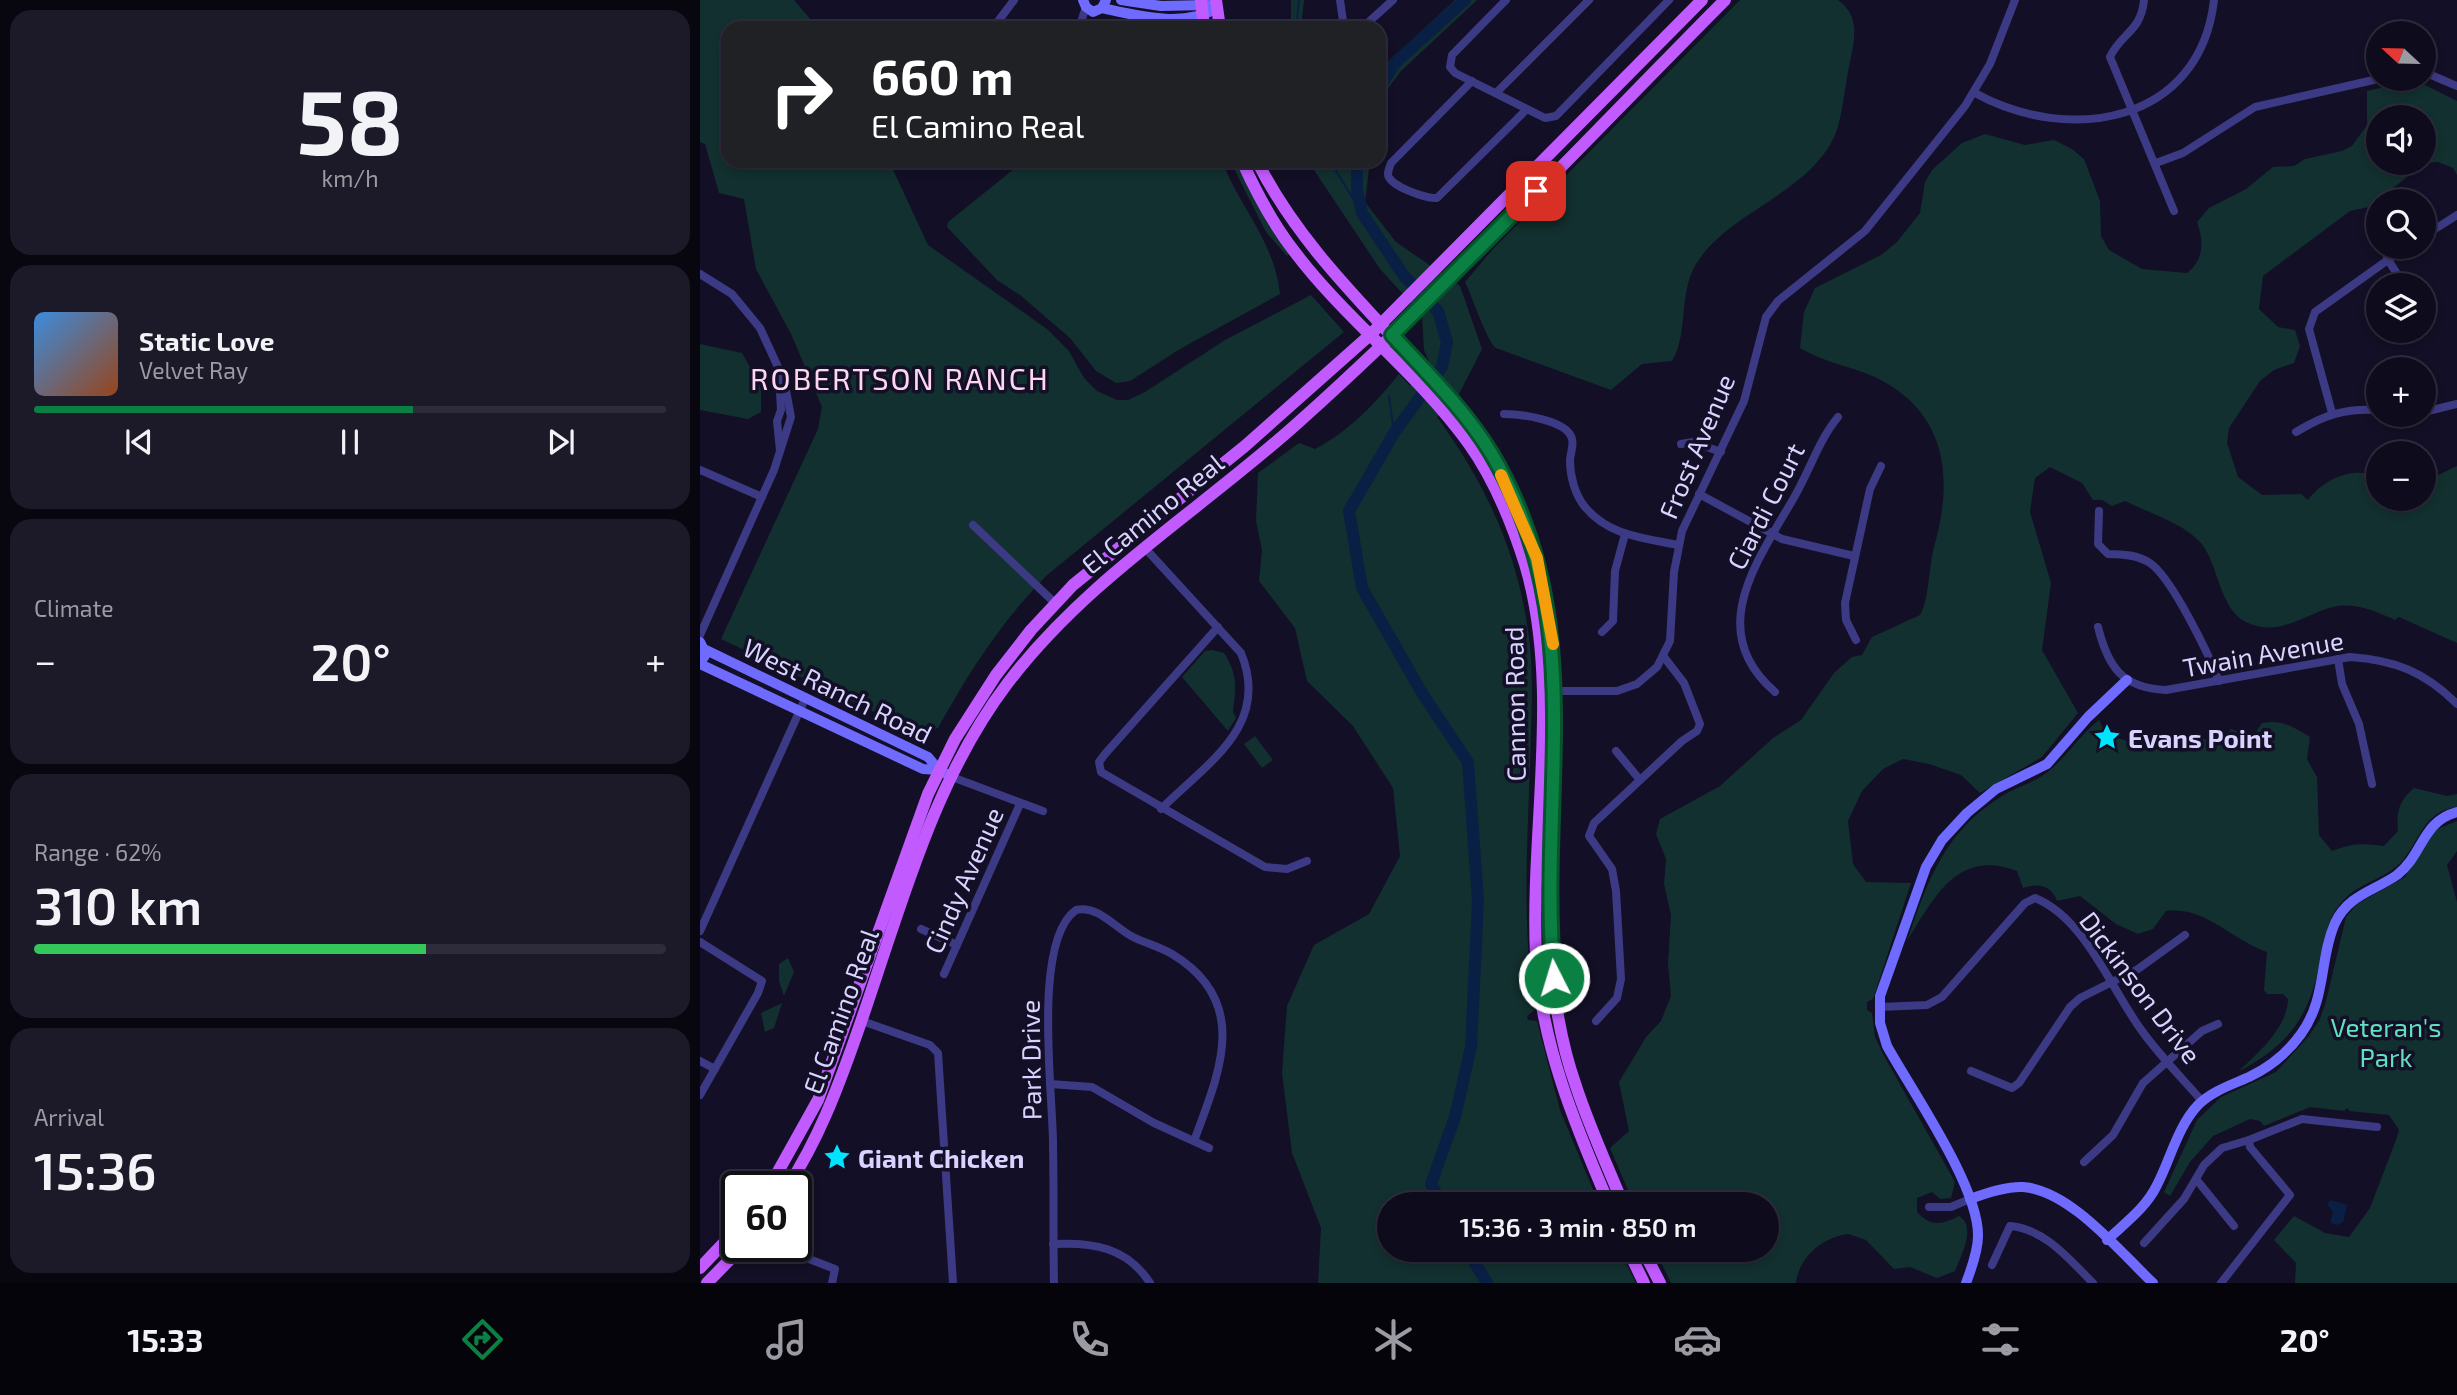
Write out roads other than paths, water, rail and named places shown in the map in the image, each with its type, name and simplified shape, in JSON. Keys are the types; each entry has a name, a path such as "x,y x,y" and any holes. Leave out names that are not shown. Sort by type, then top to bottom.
{"main road":[{"name":"El Camino Real","path":"778,1171 818,1100 910,839 939,770 996,675 1056,604 1105,557 1245,446 1370,335 1702,0"},
{"name":"El Camino Real","path":"796,1171 829,1110 931,822 952,777 1008,683 1085,597 1279,440 1381,346 1725,0"},
{"name":"Cannon Road","path":"1246,168 1294,251 1381,346 1419,375"},
{"name":"Cannon Road","path":"1260,168 1272,191 1307,241 1392,335 1419,375 1492,454 1537,558 1552,636 1535,915 1542,1001 1562,1087 1604,1192"},
{"name":"Cannon Road","path":"1549,691 1548,915 1556,999 1574,1083 1618,1192"},
{"path":"700,1268 721,1246"},
{"path":"707,1283 727,1262"},
{"path":"1634,1262 1644,1283"},
{"path":"1649,1262 1660,1283"}],"street":[{"path":"998,21 1014,0"},
{"path":"1121,0 1202,12"},
{"path":"1340,0 1343,21"},
{"path":"1370,21 1394,0"},
{"path":"1506,0 1452,55 1450,67 1455,73 1508,97 1526,110 1545,118 1556,116 1669,0"},
{"path":"1497,92 1589,0"},
{"name":"Frost Avenue","path":"1664,657 1670,641 1678,545 1744,401 1766,317 1778,301 1865,231 1975,93 1990,64 2015,0"},
{"path":"2144,0 2143,14 2133,33 2110,57 2174,211"},
{"path":"1975,93 2016,110 2076,120 2102,120 2134,110 2159,97 2190,66 2200,50 2214,0"},
{"path":"1084,21 1094,5 1164,18 1202,12 1217,4"},
{"path":"2436,77 2457,86"},
{"path":"1472,81 1391,163 1388,174 1391,181 1425,198 1437,198 1526,110"},
{"path":"2156,163 2183,152 2255,107 2366,82"},
{"path":"2436,228 2457,215"},
{"path":"2332,413 2312,342 2310,319 2315,312 2386,259"},
{"path":"700,274 732,294 752,317 766,340 779,374 784,410 791,421 762,497 700,635"},
{"path":"2436,409 2457,404"},
{"path":"2295,432 2332,413 2366,409"},
{"path":"780,450 777,421 784,410"},
{"path":"1504,414 1526,414 1565,428 1573,440 1572,475 1583,505 1595,517 1625,534 1678,545"},
{"name":"Ciardi Court","path":"1775,692 1752,670 1741,636 1740,616 1750,577 1793,500 1826,432 1838,417"},
{"path":"1681,444 1693,442 1721,452"},
{"path":"1856,640 1846,620 1845,603 1870,489 1881,466"},
{"path":"700,470 762,497"},
{"path":"1699,495 1733,510 1772,534 1854,556"},
{"path":"2099,511 2098,544 2108,554 2127,554 2150,564 2163,577 2208,655 2219,681"},
{"path":"973,525 1056,604"},
{"path":"1602,632 1613,621 1615,570 1625,534"},
{"path":"1144,547 1241,653 1249,673 1249,706 1244,719 1231,739 1161,809"},
{"path":"1218,627 1105,754 1099,767 1106,777 1265,867 1287,869 1307,861"},
{"path":"1966,1283 1978,1237 1970,1199 1963,1181 1887,1046 1880,1023 1880,1007 1887,973 1926,867 1942,840 1967,813 1996,789 2048,764 2088,717 2127,680 2105,656 2098,627"},
{"path":"700,664 703,646"},
{"name":"West Ranch Road","path":"703,646 805,699 928,757 939,770"},
{"path":"1549,691 1617,691 1648,677 1664,657 1684,683 1700,724 1697,731 1682,741 1594,823 1589,831 1590,840 1612,869 1616,891 1621,979 1617,998 1596,1021"},
{"name":"Twain Avenue","path":"2127,680 2145,689 2166,690 2350,657 2396,663 2429,679 2457,704"},
{"path":"2338,659 2342,684 2358,724 2372,784"},
{"name":"West Ranch Road","path":"700,664 922,768 939,770"},
{"path":"700,931 805,699"},
{"path":"1616,751 1640,780"},
{"path":"939,770 1043,811"},
{"name":"Cindy Avenue","path":"944,974 1020,804"},
{"path":"2107,1240 2142,1208 2156,1188 2189,1116 2203,1101 2287,1052 2303,1031 2317,1003 2333,927 2345,906 2398,874 2439,818 2457,812"},
{"name":"Dickinson Drive","path":"1880,1007 1927,1005 1942,998 2025,902 2035,898 2044,902 2085,939 2109,983 2144,1033 2203,1101"},
{"name":"Park Drive","path":"1054,1283 1047,1009 1051,972 1065,922 1076,910 1093,910 1131,936 1181,960 1205,984 1215,999 1223,1022 1224,1052 1194,1141"},
{"path":"921,929 957,945"},
{"path":"1971,1071 2012,1088 2019,1083 2070,1007 2159,956 2185,935"},
{"path":"700,942 762,981 758,993 700,1095"},
{"path":"862,1021 930,1045 938,1053 954,1283"},
{"path":"2084,1163 2112,1135 2143,1083 2202,1031 2218,1024"},
{"path":"700,1061 715,1069"},
{"path":"1050,1084 1092,1087 1209,1148"},
{"path":"2144,1243 2184,1199 2204,1165 2222,1147 2249,1140 2302,1119 2377,1127"},
{"path":"2221,1283 2290,1195 2250,1147 2249,1140"},
{"path":"2196,1179 2234,1226"},
{"path":"1929,1207 1951,1207 2016,1187 2038,1189 2070,1205 2153,1283"},
{"path":"1992,1265 2010,1226 2028,1227 2040,1234 2093,1283"},
{"path":"1053,1244 1085,1243 1104,1246 1127,1258 1150,1283"},
{"path":"812,1260 835,1269 832,1283"}],"water":[{"path":"2331,1200 2347,1205 2343,1222 2338,1225 2330,1223 2333,1212 2327,1204"}],"waterway":[{"path":"1297,21 1299,0"},
{"path":"1386,77 1396,62 1465,0"},
{"path":"1334,168 1362,213"},
{"path":"1357,168 1357,190 1362,213 1404,276 1438,311 1447,342 1442,367 1394,433 1349,511 1362,588 1422,693 1468,762 1478,901 1471,1047 1455,1117 1431,1184 1435,1192"},
{"path":"1389,396 1394,433"},
{"path":"1474,1262 1487,1283"}],"place":[{"name":"Evans Point","path":"2107,737"},
{"name":"Giant Chicken","path":"837,1157"}],"district":[{"name":"ROBERTSON RANCH","path":"900,378"}],"park label":[{"name":"Veteran's Park","path":"2386,1041"}]}
